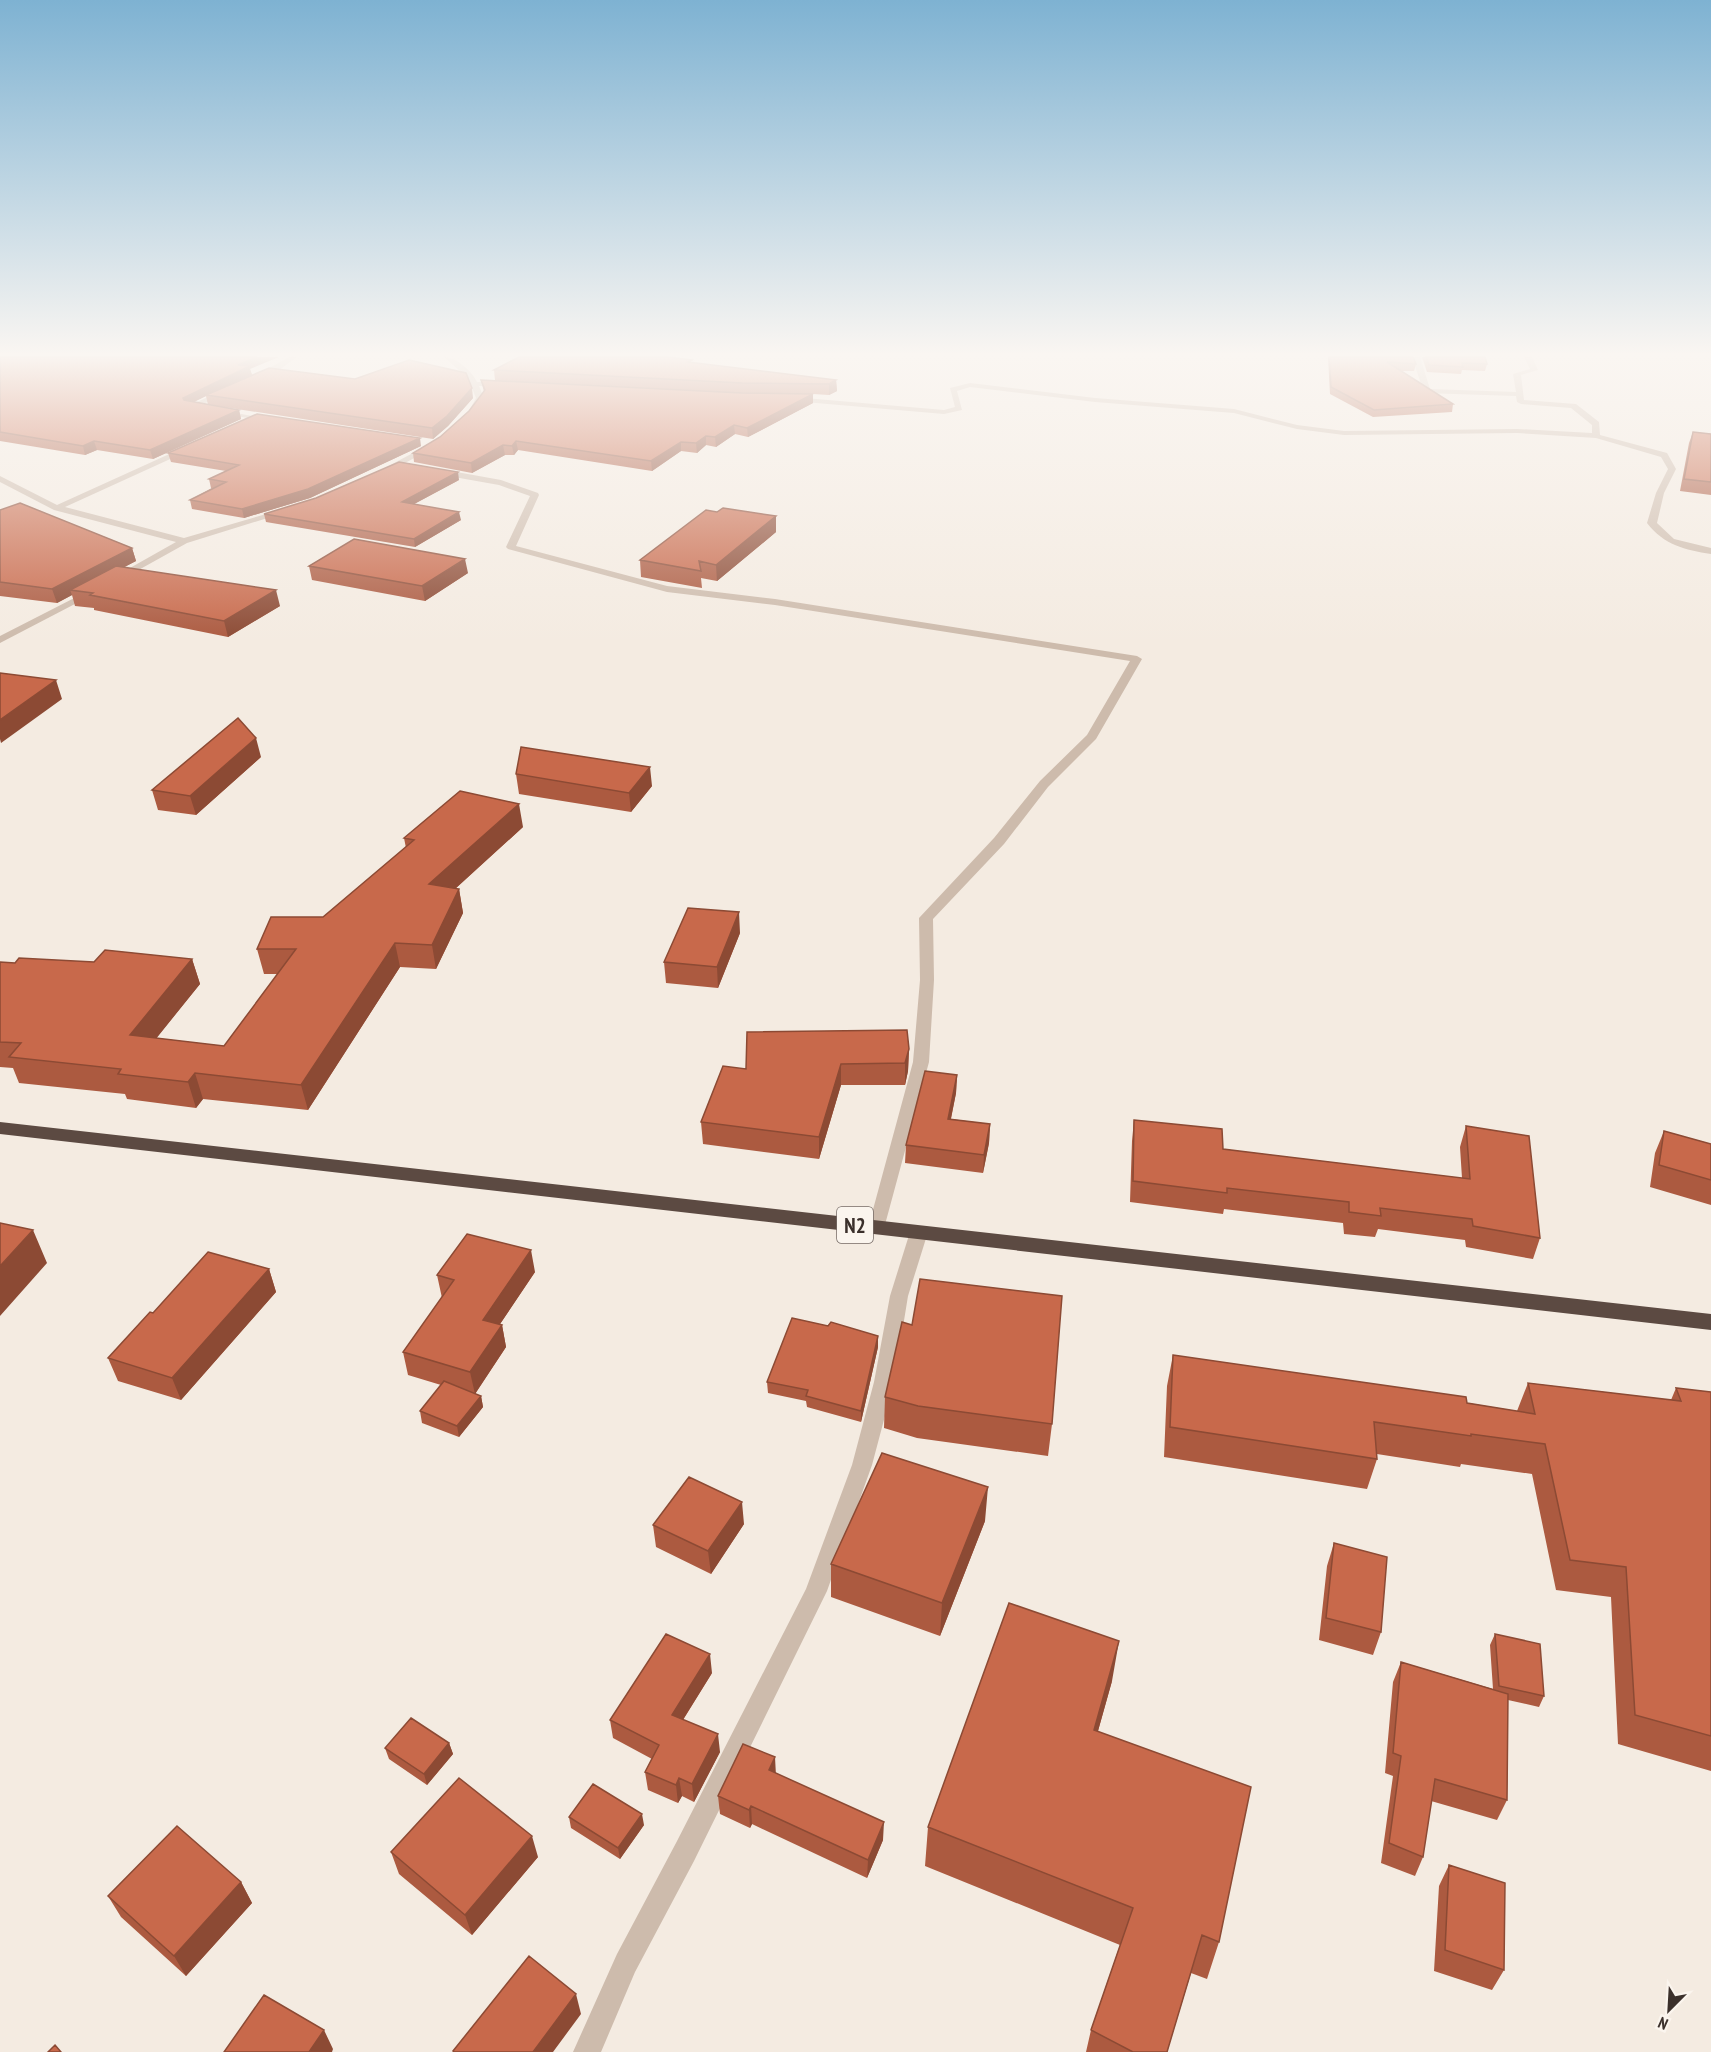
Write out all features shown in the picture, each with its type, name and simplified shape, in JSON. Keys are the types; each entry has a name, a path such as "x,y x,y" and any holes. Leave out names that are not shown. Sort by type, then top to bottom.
{"highway":[{"name":"N2","path":"0,1128 1711,1322"}],"street":[{"path":"57,508 178,453"},
{"path":"377,474 419,453"},
{"path":"1656,453 1664,455 1672,469 1660,493 1652,523 1660,535 1685,547 1711,551"},
{"path":"398,464 501,483 536,495 511,547 667,589 775,602 1137,659 1092,737 1044,784 999,841 926,918 927,980 921,1062 878,1228"},
{"path":"0,479 57,508 184,541"},
{"path":"111,582 184,541 294,508"},
{"path":"0,640 100,588"},
{"path":"587,2052 626,1963 685,1852 816,1591 862,1465 884,1382 899,1296 918,1232"}],"building":[{"path":"168,453 388,453 308,489 242,509 190,500 226,482 209,479 239,465"},
{"path":"413,453 489,453 471,463"},
{"path":"595,453 664,453 651,461"},
{"path":"1689,453 1711,453 1711,482 1684,479"},
{"path":"399,462 458,472 402,502 459,512 414,539 264,514 316,498"},
{"path":"20,503 132,548 52,589 0,582 0,510"},
{"path":"723,508 776,516 716,565 699,561 701,571 640,560 706,510 717,512"},
{"path":"354,539 465,559 422,586 309,566"},
{"path":"116,566 276,590 224,621 70,590"},
{"path":"0,673 56,680 0,720"},
{"path":"238,718 256,738 190,796 152,790"},
{"path":"521,747 650,767 629,793 516,774"},
{"path":"460,791 519,804 429,884 459,889 432,945 395,943 301,1085 195,1073 188,1082 118,1074 121,1069 9,1057 21,1043 0,1042 0,962 15,963 19,958 94,962 105,950 192,959 130,1035 224,1046 296,949 257,949 271,917 323,917 414,840 404,838"},
{"path":"688,908 739,912 717,967 664,962"},
{"path":"907,1030 909,1049 905,1063 841,1064 819,1137 701,1122 723,1066 746,1069 747,1032"},
{"path":"925,1071 957,1075 948,1119 990,1124 984,1155 906,1145"},
{"path":"1134,1120 1222,1129 1223,1149 1470,1179 1466,1126 1529,1136 1540,1238 1473,1226 1472,1219 1380,1208 1381,1216 1349,1212 1349,1202 1227,1188 1227,1193 1133,1181"},
{"path":"1664,1131 1711,1144 1711,1180 1659,1165"},
{"path":"0,1223 33,1230 0,1266"},
{"path":"467,1234 531,1250 483,1320 502,1325 470,1372 403,1352 454,1280 437,1275"},
{"path":"208,1252 269,1269 172,1378 108,1358 150,1312 153,1313"},
{"path":"920,1279 1062,1296 1052,1424 918,1406 885,1397 902,1322 912,1325"},
{"path":"792,1318 828,1326 831,1322 878,1336 861,1411 806,1396 808,1390 767,1382"},
{"path":"1173,1355 1466,1397 1467,1403 1535,1414 1528,1383 1681,1401 1676,1388 1711,1392 1711,1736 1635,1715 1626,1567 1570,1560 1545,1444 1374,1422 1377,1459 1170,1427"},
{"path":"444,1381 481,1396 457,1426 420,1411"},
{"path":"882,1453 988,1487 942,1603 831,1564"},
{"path":"689,1477 742,1502 708,1551 653,1525"},
{"path":"1334,1543 1387,1557 1381,1632 1326,1618"},
{"path":"1009,1603 1119,1641 1094,1730 1251,1787 1219,1942 1202,1935 1167,2052 1133,2052 1091,2030 1133,1908 928,1827"},
{"path":"666,1634 710,1654 672,1715 718,1734 692,1784 679,1778 676,1785 645,1772 659,1745 610,1720"},
{"path":"1495,1634 1540,1644 1544,1696 1499,1686"},
{"path":"1401,1662 1508,1694 1507,1800 1435,1779 1423,1857 1389,1843 1401,1756 1393,1753"},
{"path":"411,1718 449,1743 424,1774 385,1748"},
{"path":"743,1744 775,1757 769,1770 884,1822 868,1860 751,1806 749,1810 718,1796"},
{"path":"459,1778 532,1836 465,1915 391,1852"},
{"path":"593,1784 642,1814 618,1848 569,1817"},
{"path":"177,1826 241,1882 174,1956 108,1896"},
{"path":"1449,1865 1505,1883 1504,1970 1445,1950"},
{"path":"529,1956 576,1994 533,2052 454,2052 453,2051"},
{"path":"264,1995 324,2030 309,2052 224,2052"},
{"path":"55,2045 61,2052 48,2052"}]}
